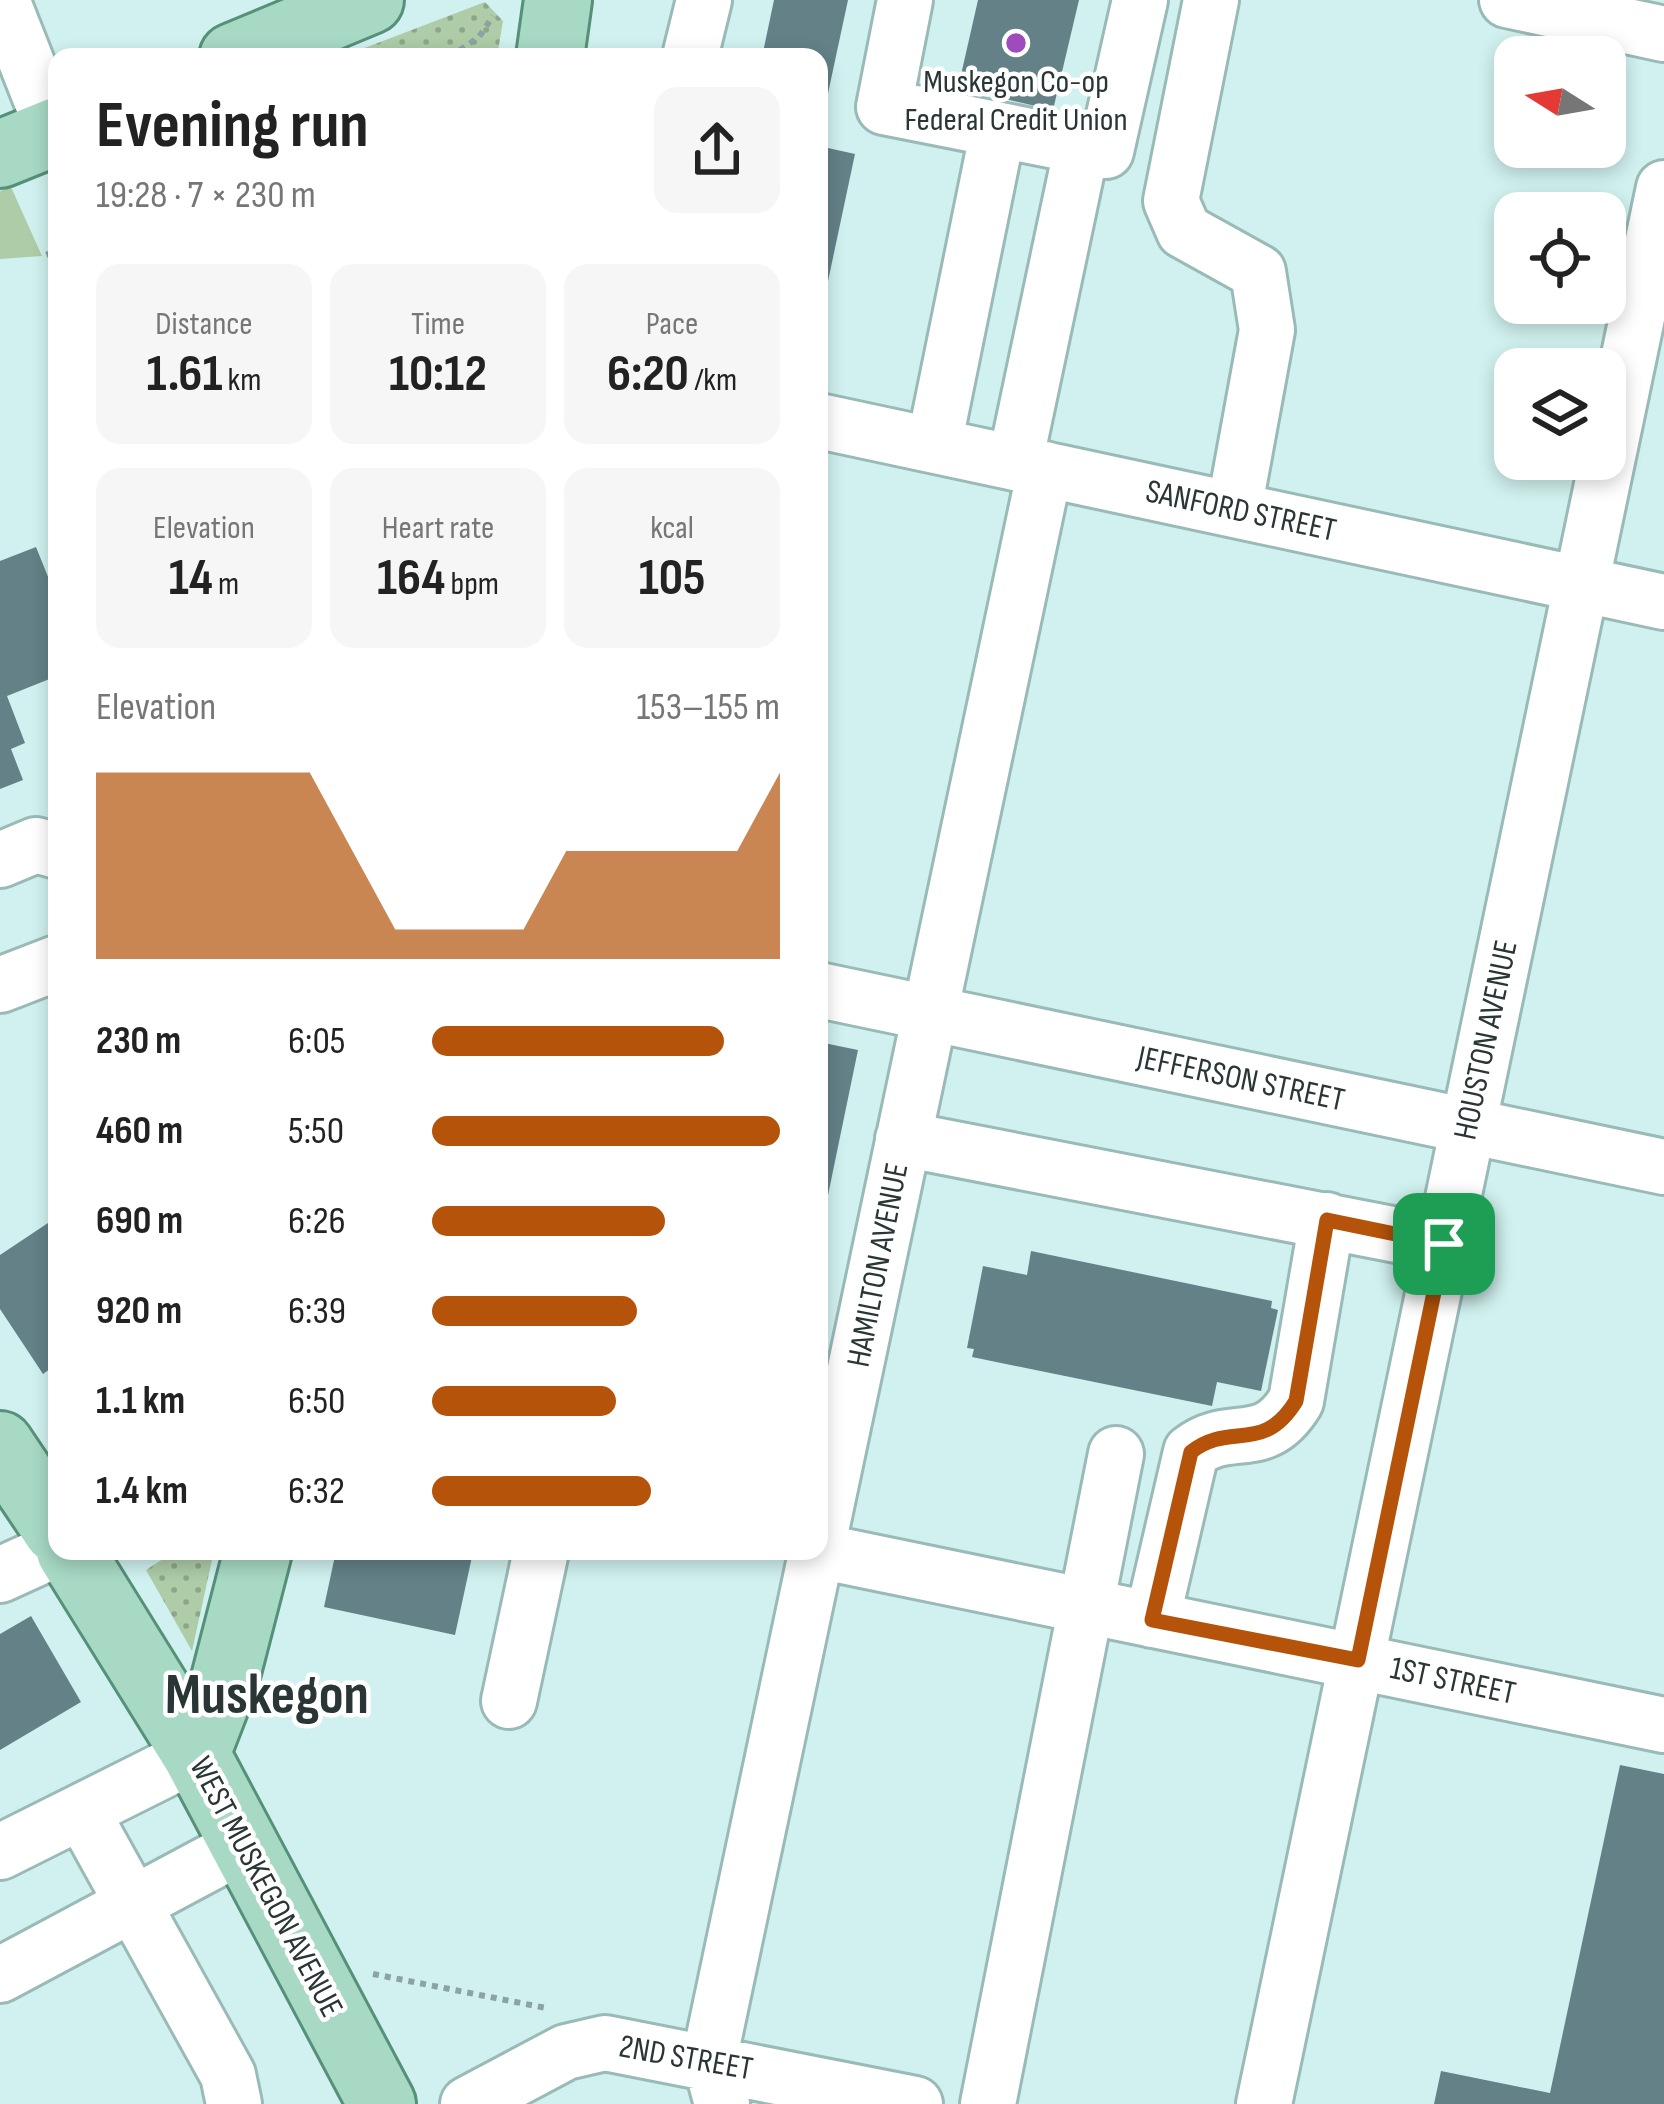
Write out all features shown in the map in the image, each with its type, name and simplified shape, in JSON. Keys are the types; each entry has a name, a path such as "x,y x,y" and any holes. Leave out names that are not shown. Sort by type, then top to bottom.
{"main road":[{"path":"255,48 370,0"},
{"path":"551,48 558,0"},
{"path":"0,1445 48,1517"},
{"name":"WEST MUSKEGON AVENUE","path":"76,1560 196,1754 382,2104"},
{"path":"196,1754 224,1678 256,1560"}],"street":[{"path":"2,0 37,139"},
{"path":"692,48 704,0"},
{"path":"904,0 884,106 1094,149"},
{"name":"HAMILTON AVENUE","path":"828,1511 929,1014 1094,149 1140,0"},
{"path":"1211,0 1171,201 1184,231 1258,272 1267,329 1234,510"},
{"path":"1507,0 1664,34"},
{"path":"934,445 998,130"},
{"name":"HOUSTON AVENUE","path":"1264,2104 1581,584 1652,321 1664,188"},
{"name":"SANFORD STREET","path":"828,423 1664,602"},
{"path":"0,860 36,845 48,848"},
{"path":"0,986 48,967"},
{"name":"JEFFERSON STREET","path":"828,992 1664,1167"},
{"path":"903,1138 1444,1244"},
{"path":"1152,1620 1191,1452 1208,1438 1258,1437 1284,1422 1296,1401 1327,1220"},
{"path":"988,2104 1116,1454"},
{"path":"0,1575 48,1553"},
{"name":"1ST STREET","path":"828,1553 1664,1725"},
{"path":"509,1701 539,1560"},
{"name":"HAMILTON AVENUE","path":"716,2082 818,1560"},
{"path":"0,1852 196,1754"},
{"path":"82,1812 228,2075 234,2104"},
{"path":"0,1975 245,1844"},
{"name":"2ND STREET","path":"468,2104 566,2052 605,2043 716,2082 915,2104"}],"path":[{"path":"463,48 493,16"},
{"path":"369,1973 546,2008"}],"green space":[{"path":"485,2 503,21 498,48 365,48"},
{"path":"11,187 42,256 0,259 0,191"},
{"path":"161,1560 212,1560 192,1651 146,1570"}],"building":[{"path":"774,0 848,0 828,93 828,48 764,48"},
{"path":"978,0 1079,0 1053,110 958,88"},
{"path":"828,148 855,154 828,281"},
{"path":"36,547 48,577 48,680 7,696 25,743 11,749 23,780 0,789 0,561"},
{"path":"828,1044 858,1050 828,1195"},
{"path":"48,1223 48,1370 43,1374 0,1309 0,1255"},
{"path":"1031,1251 1272,1301 1271,1308 1278,1310 1261,1391 1217,1382 1212,1406 972,1357 974,1349 967,1348 983,1266 1027,1275"},
{"path":"334,1560 471,1560 455,1635 324,1607"},
{"path":"31,1616 81,1702 0,1750 0,1634"},
{"path":"1620,1765 1664,1774 1664,2104 1434,2104 1441,2071 1550,2093"}],"place":[{"name":"Muskegon Co-op Federal Credit Union","path":"1016,43"}],"district":[{"name":"Muskegon","path":"267,1696"}],"route":[{"path":"1327,1220 1444,1244 1358,1660 1152,1620 1191,1452 1208,1438 1258,1437 1284,1422 1296,1401 1327,1220"}]}
